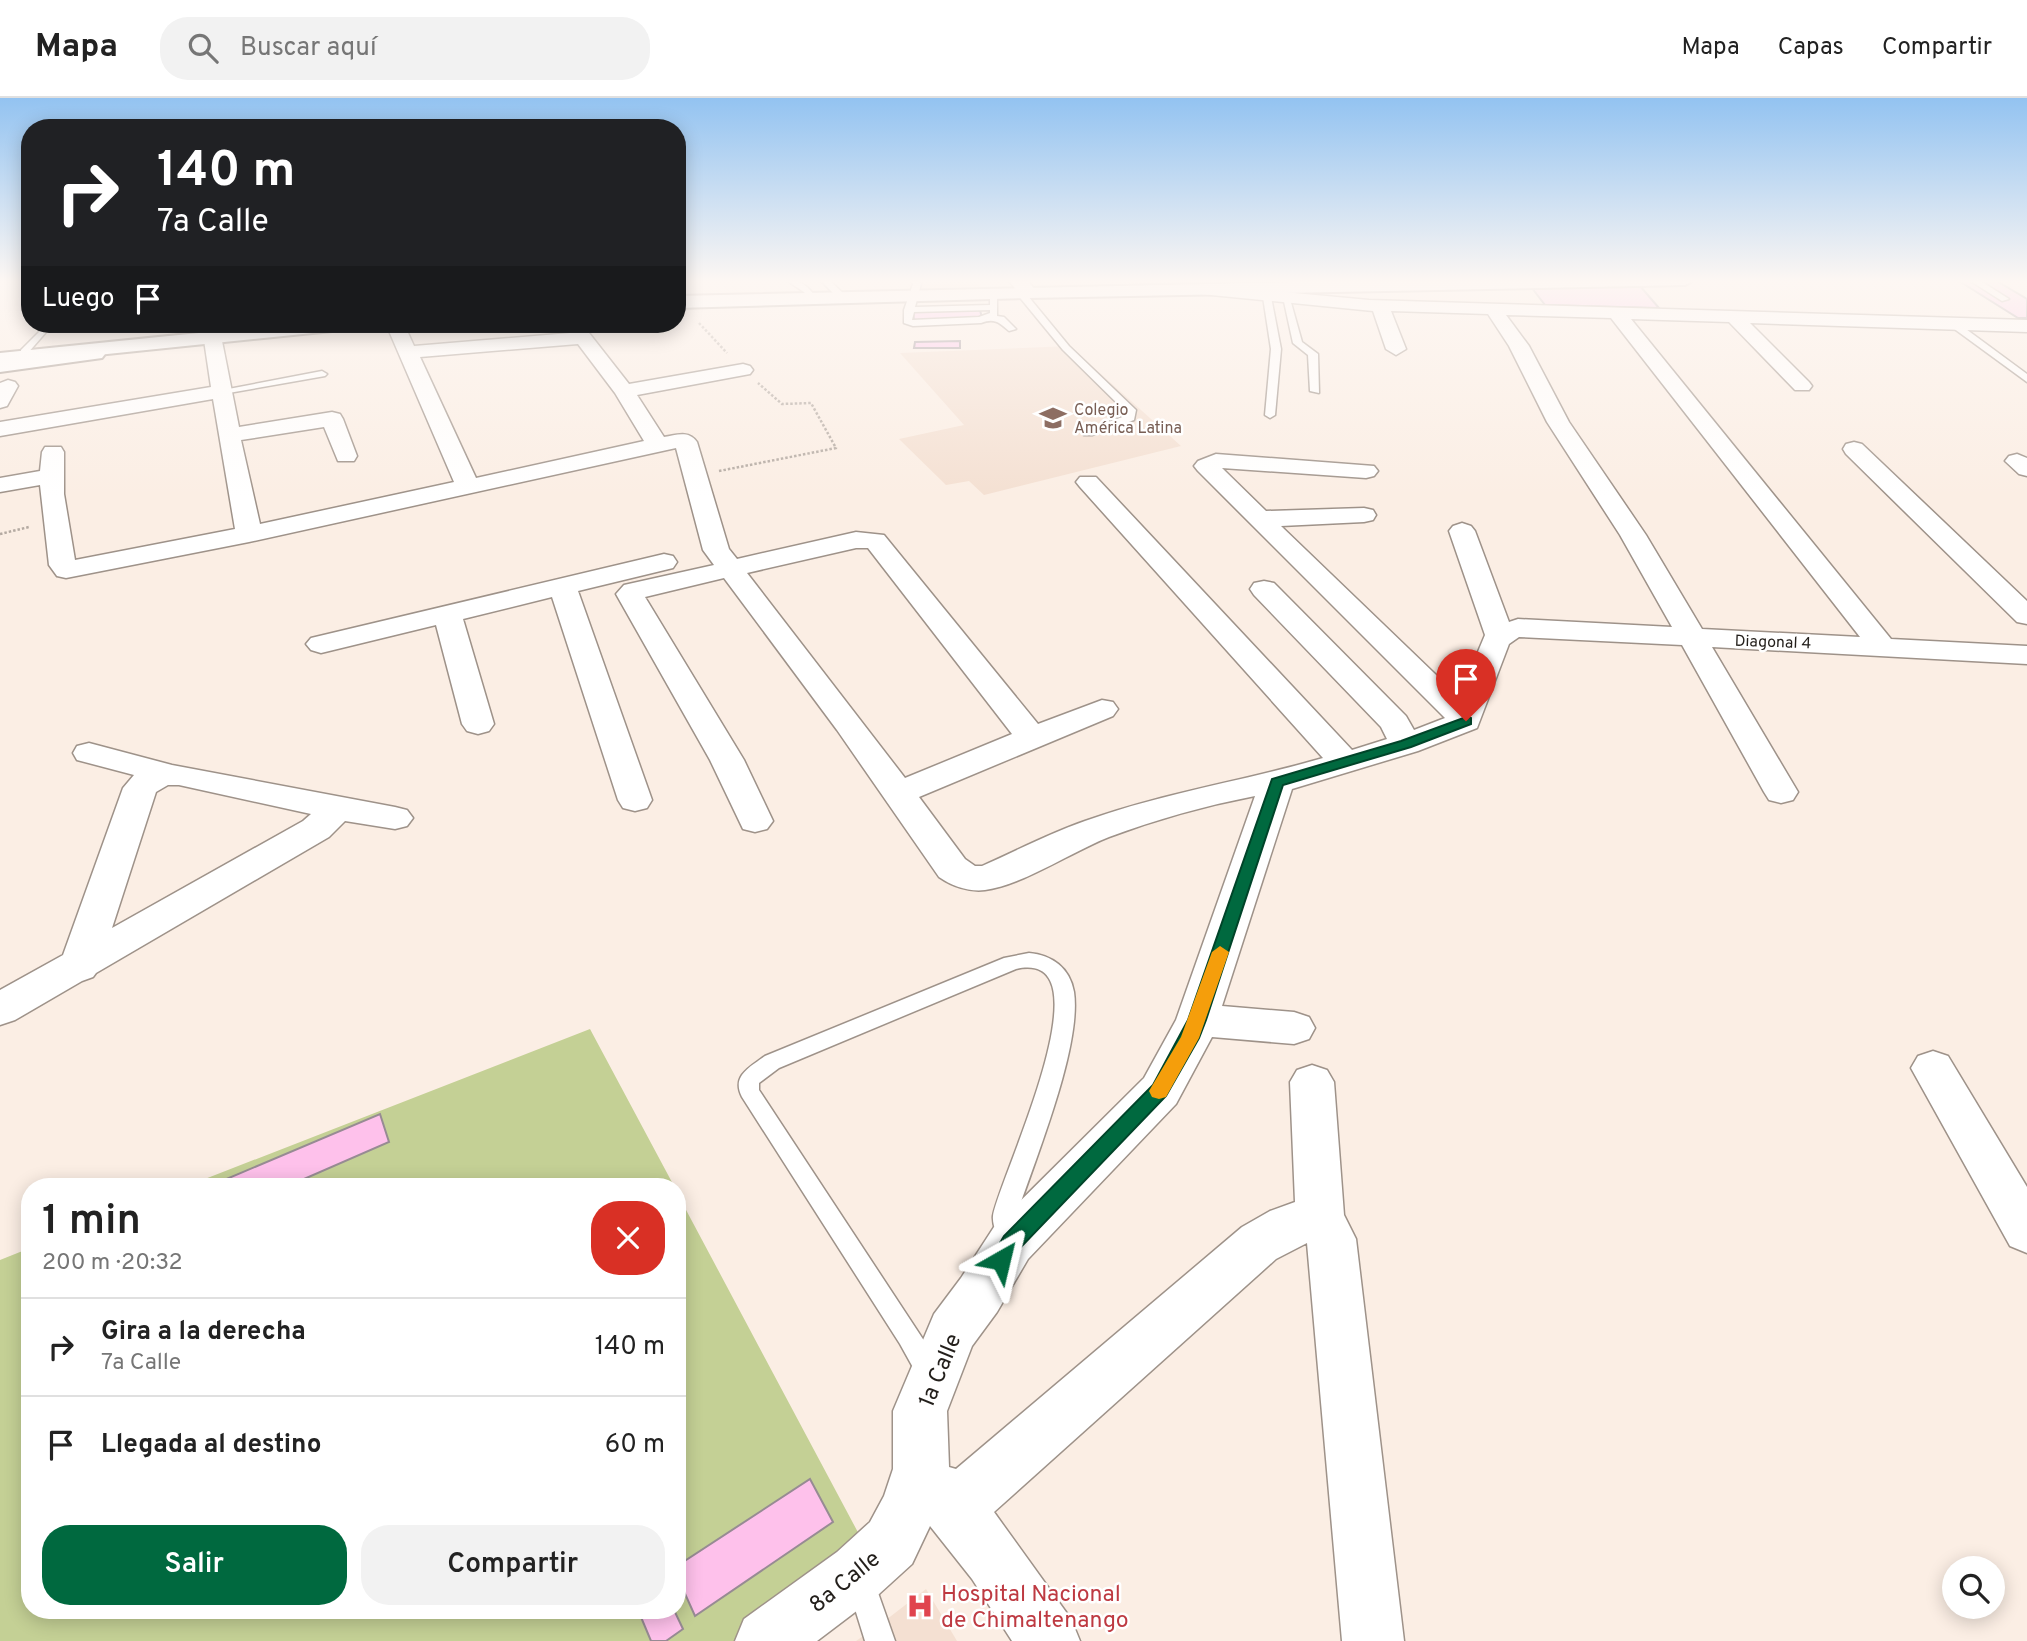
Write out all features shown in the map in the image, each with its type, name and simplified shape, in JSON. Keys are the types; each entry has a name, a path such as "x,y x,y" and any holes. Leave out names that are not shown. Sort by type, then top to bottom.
{"main road":[{"path":"0,357 24,352"},
{"path":"0,357 51,352"},
{"path":"0,366 115,352"}],"street":[{"path":"216,352 248,534"},
{"path":"408,352 468,486"},
{"path":"595,352 624,391 657,444"},
{"path":"1522,352 1558,422 1633,535 1781,792"},
{"path":"1648,352 1881,645"},
{"path":"1768,352 1802,386"},
{"path":"624,391 743,370"},
{"path":"0,387 8,386 0,402"},
{"path":"0,429 223,391"},
{"path":"229,435 332,419 346,456"},
{"path":"0,485 51,464 62,565 66,570 248,534 675,440 686,442 694,476 723,560 952,868 975,880 989,877 1097,829 1226,791 1277,782 1406,744 1466,721 1509,632 1462,531"},
{"path":"1854,449 2027,616"},
{"path":"1366,471 1216,461 1207,464 1209,469 1466,721"},
{"path":"1088,482 1345,762"},
{"path":"1261,519 1364,515"},
{"path":"321,644 562,586 856,540 875,540 1032,738"},
{"path":"723,560 630,594 727,761 755,821"},
{"path":"562,586 635,800"},
{"path":"1264,589 1384,710 1395,723 1406,744"},
{"path":"447,613 478,724"},
{"name":"Diagonal 4","path":"1509,632 1881,645 2027,655"},
{"path":"898,793 1102,709"},
{"path":"89,753 168,774 395,818"},
{"path":"79,967 139,788 152,779 168,774"},
{"name":"1a Calle","path":"937,1489 920,1411 952,1331 979,1296 1011,1243 1160,1091 1190,1038 1197,1020 1277,782"},
{"path":"0,1009 79,967 316,830 330,816 329,807"},
{"path":"1197,1020 1293,1028"},
{"path":"1933,1068 2027,1231"},
{"path":"1312,1082 1320,1223"},
{"path":"1049,1641 993,1558 937,1489 1259,1243 1298,1221 1320,1223 1328,1229 1331,1239 1373,1641"},
{"name":"8a Calle","path":"766,1641 858,1573 891,1543 909,1508 937,1489"}],"lane":[{"path":"1070,352 1132,412 1130,418 1122,424 1088,433"},
{"path":"1270,415 1276,352"},
{"path":"1310,352 1313,354 1315,391"},
{"path":"1991,352 2027,379"},
{"path":"223,391 322,374"},
{"path":"933,1377 749,1091 748,1079 772,1062 1011,963 1027,958 1045,963 1058,973 1065,992 1060,1043 1004,1217 1011,1243"},
{"path":"858,1573 880,1641"}],"path":[{"path":"694,476 836,448 811,403 780,403"}],"shaded area":[{"name":"Colegio América Latina","path":"1077,352 1181,446 984,495 969,481 946,485 899,439 964,425 900,353"},
{"name":"Hospital Nacional de Chimaltenango","path":"926,1589 957,1641 856,1641 882,1623"}],"green space":[{"path":"590,1029 670,1178 208,1178"},
{"path":"686,1210 885,1583 802,1641 0,1641 0,1260 21,1252 21,1619 686,1619"}],"building":[{"path":"380,1114 389,1142 306,1178 229,1178"},
{"path":"810,1479 833,1522 695,1616 686,1596 686,1560"},
{"path":"642,1619 678,1619 683,1629 666,1641 651,1641"}],"slow traffic":[{"path":"1159,1091 1190,1038 1220,952"}],"place":[{"name":"Colegio América Latina","path":"1053,418"},
{"name":"Hospital Nacional de Chimaltenango","path":"920,1606"}],"route":[{"path":"1001,1260 1011,1243 1160,1091 1190,1038 1197,1020 1277,782 1406,744 1466,721"}]}
